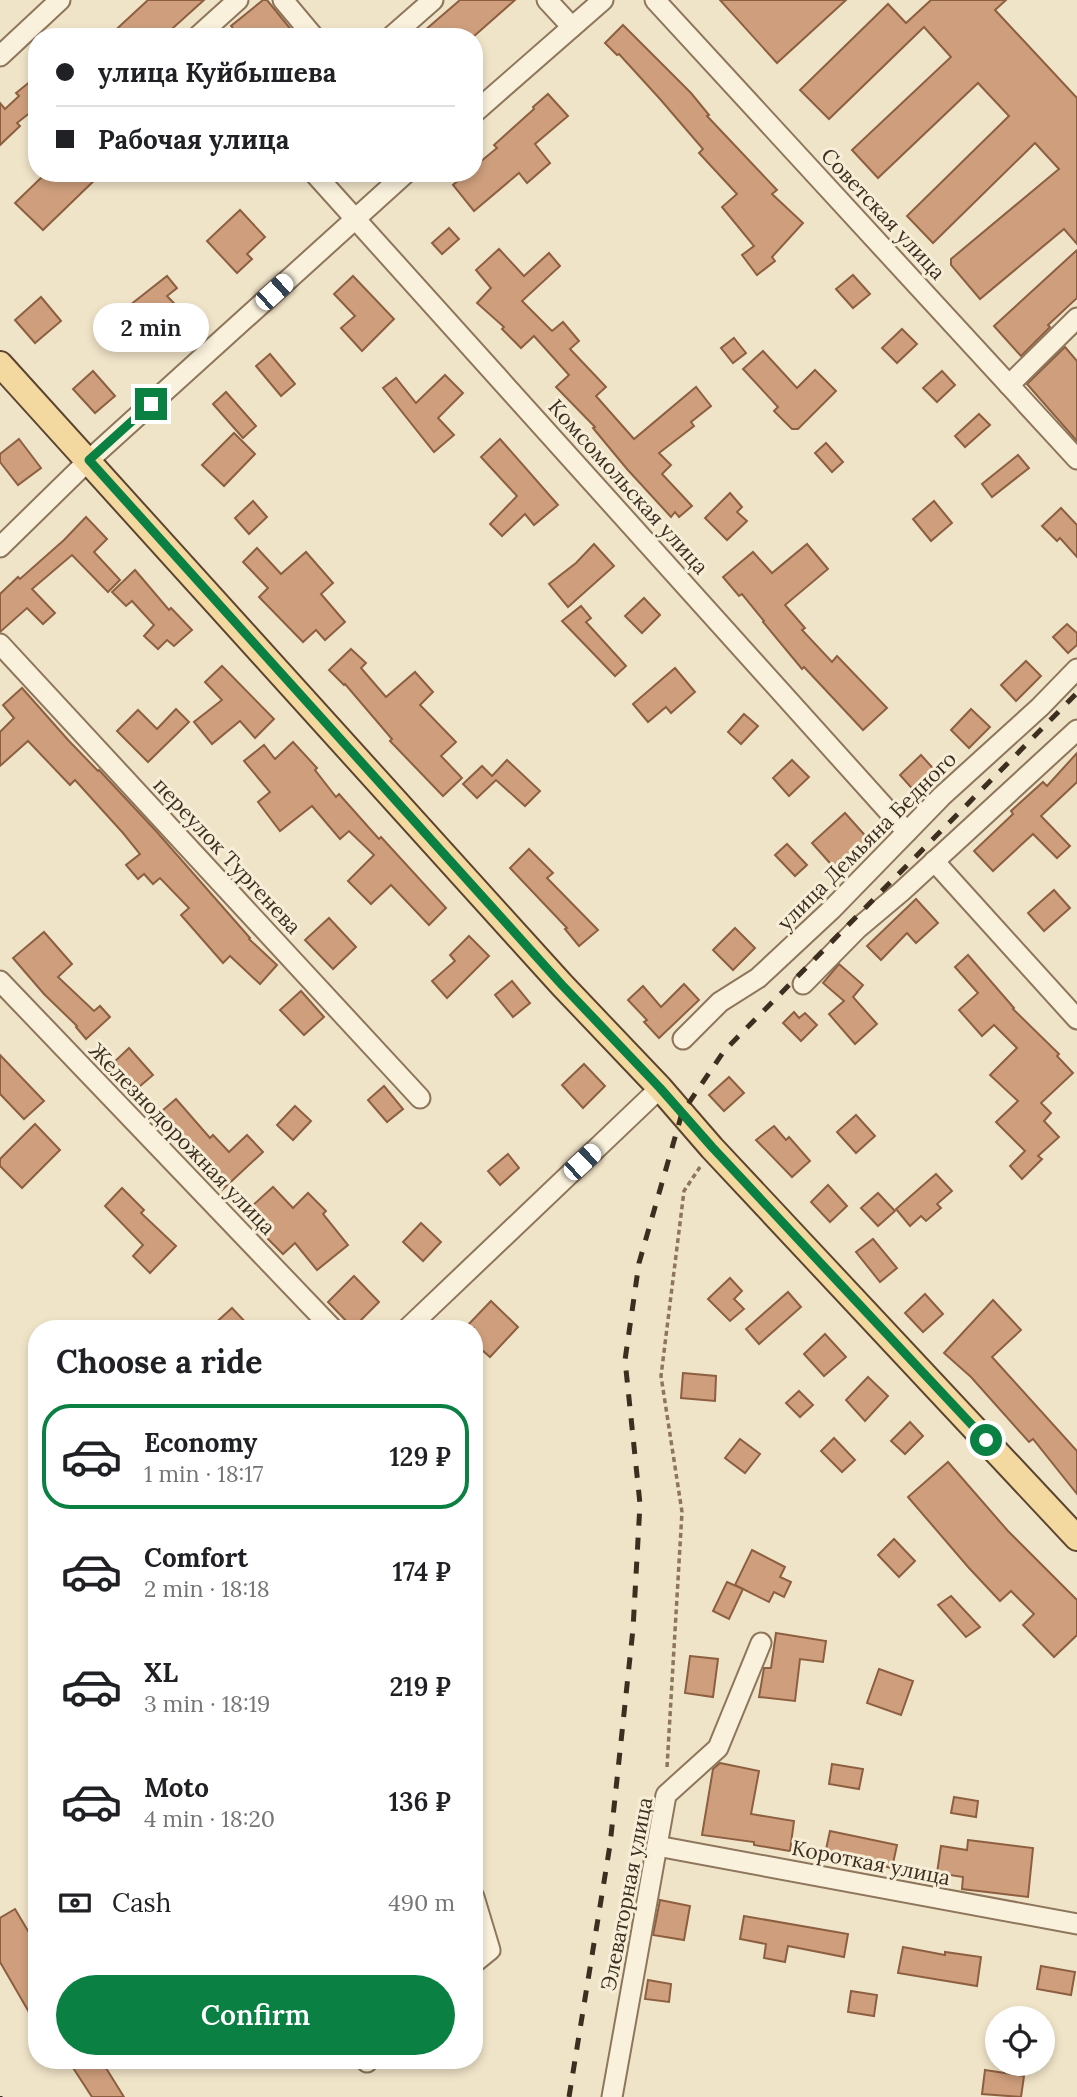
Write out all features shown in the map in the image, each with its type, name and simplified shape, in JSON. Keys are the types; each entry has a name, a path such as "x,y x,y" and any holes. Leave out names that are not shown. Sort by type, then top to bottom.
{"main road":[{"path":"0,363 562,985 1077,1538"}],"street":[{"path":"30,28 60,0"},
{"path":"207,28 238,0"},
{"path":"283,0 306,28"},
{"path":"401,28 433,0"},
{"path":"547,0 572,27"},
{"path":"483,105 603,0"},
{"name":"Советская улица","path":"660,2 1077,459"},
{"path":"0,56 28,30"},
{"name":"Комсомольская улица","path":"322,182 906,832"},
{"path":"0,547 89,460 396,182"},
{"path":"1009,385 1077,318"},
{"name":"переулок Тургенева","path":"0,644 420,1098"},
{"name":"улица Демьяна Бедного","path":"683,1039 720,1002 758,978 832,909 942,796 1040,707 1077,669"},
{"path":"803,984 857,929 1077,730"},
{"path":"934,861 1077,1019"},
{"name":"Железнодорожная улица","path":"0,981 324,1320"},
{"path":"416,1320 660,1088"},
{"name":"Элеваторная улица","path":"612,2097 666,1795 718,1748 761,1643"},
{"name":"Короткая улица","path":"657,1846 1077,1924"},
{"path":"483,1927 490,1950 483,1956"}],"path":[{"path":"666,1795 682,1512 661,1376 684,1191 712,1147"}],"building":[{"path":"148,0 204,0 173,28 118,28"},
{"path":"263,0 267,0 290,28 233,28 231,26"},
{"path":"460,0 515,0 483,28 427,28"},
{"path":"720,0 846,0 777,63"},
{"path":"931,0 1006,0 995,10 1077,98 1077,244 1064,229 980,299 951,265 951,259 1059,169 1035,143 933,243 907,216 1009,116 978,83 878,178 852,150 951,57 924,27 829,119 800,90 888,4 906,23"},
{"path":"623,25 691,93 709,115 707,116 777,190 772,194 803,223 772,257 775,261 757,275 742,255 754,246 722,207 737,194 699,153 703,149 660,99 619,54 605,43"},
{"path":"28,83 28,114 17,123 20,126 0,145 0,103 5,109 19,96 16,93"},
{"path":"548,94 568,116 535,144 550,163 527,183 519,173 474,211 453,185 456,182 483,182 483,160 497,148 494,145 534,109"},
{"path":"37,182 93,182 43,230 15,203"},
{"path":"240,210 265,237 247,254 252,259 237,273 207,241"},
{"path":"449,228 459,239 442,254 432,243"},
{"path":"499,249 524,276 549,253 560,266 522,301 552,331 563,322 579,341 570,349 606,387 596,396 634,439 696,387 711,406 691,422 694,426 659,453 671,465 662,474 692,506 679,517 675,512 671,517 627,469 593,428 595,427 556,387 569,375 534,336 521,348 502,329 504,327 477,303 491,288 476,270"},
{"path":"1077,250 1077,298 1048,325 1050,327 1021,356 994,326"},
{"path":"853,275 870,294 853,308 836,289"},
{"path":"167,276 177,288 167,296 193,323 169,346 130,305"},
{"path":"353,276 394,319 362,351 341,328 355,316 334,294"},
{"path":"41,297 61,321 35,343 15,320"},
{"path":"902,329 917,344 897,363 882,348"},
{"path":"734,338 746,353 733,363 721,348"},
{"path":"1065,347 1077,361 1077,441 1027,384"},
{"path":"763,351 797,388 815,370 836,391 798,429 792,429 774,411 778,407 743,369"},
{"path":"270,354 295,384 281,396 256,366"},
{"path":"93,371 115,396 95,413 73,389"},
{"path":"942,371 955,385 937,402 923,388"},
{"path":"445,375 463,393 438,418 454,435 434,452 383,388 396,378 416,403"},
{"path":"226,392 256,426 243,438 213,404"},
{"path":"979,414 990,425 965,447 955,436"},
{"path":"234,433 255,454 224,486 202,465"},
{"path":"19,439 41,468 18,485 0,462 0,454"},
{"path":"500,439 558,505 534,525 525,514 502,536 490,524 517,496 481,457"},
{"path":"826,443 843,462 832,472 815,453"},
{"path":"1018,455 1029,468 992,497 982,484"},
{"path":"730,493 742,507 737,512 747,521 727,540 705,518"},
{"path":"253,501 267,517 249,534 235,518"},
{"path":"934,501 952,523 931,541 913,519"},
{"path":"1061,508 1077,525 1077,557 1060,538 1057,541 1042,526"},
{"path":"86,517 107,539 94,552 120,580 108,592 72,555 32,589 55,613 43,624 27,608 0,632 0,594 64,540"},
{"path":"594,544 614,566 568,607 549,584 576,563"},
{"path":"807,544 828,569 785,605 805,628 802,630 832,662 837,656 887,708 863,730 804,667 802,669 742,594 739,596 723,577 753,552 772,573"},
{"path":"257,548 281,574 306,552 333,583 321,594 345,622 325,640 316,630 303,642 259,597 268,588 243,562"},
{"path":"135,570 169,610 171,608 192,630 174,646 167,640 158,649 144,636 154,625 132,601 126,606 112,592"},
{"path":"644,598 660,615 642,633 625,616"},
{"path":"581,606 591,618 586,622 626,666 615,676 562,621"},
{"path":"1067,624 1077,633 1077,645 1068,653 1053,637"},
{"path":"351,649 366,663 361,668 386,697 415,672 433,692 420,705 456,742 441,756 462,778 443,796 390,741 392,739 345,684 329,670"},
{"path":"1026,661 1041,676 1016,701 1001,685"},
{"path":"222,666 274,719 255,738 240,721 212,744 194,722 222,700 205,682"},
{"path":"675,668 695,692 671,713 666,707 648,722 633,704"},
{"path":"22,688 156,831 249,939 277,965 260,984 230,956 223,963 181,915 189,908 160,878 153,884 144,874 138,879 126,865 140,854 75,780 70,785 28,741 0,766 0,732 14,718 3,705"},
{"path":"176,709 189,722 148,762 117,731 138,710 157,729"},
{"path":"971,709 990,727 969,748 951,730"},
{"path":"744,714 758,726 741,744 728,732"},
{"path":"293,742 317,768 315,770 336,797 339,794 446,908 429,925 391,885 371,904 348,881 374,855 349,831 340,839 312,806 280,831 258,802 270,792 244,761 264,745 275,759"},
{"path":"1077,753 1077,782 1041,816 1070,846 1057,858 1033,834 993,871 974,851 1013,814 1011,811 1043,782 1047,786"},
{"path":"921,755 939,775 918,795 900,775"},
{"path":"507,760 540,791 525,806 496,780 477,798 463,784 482,766 492,776"},
{"path":"792,760 809,777 789,796 773,778"},
{"path":"845,813 870,841 837,871 812,843"},
{"path":"787,844 807,865 795,876 775,855"},
{"path":"529,849 553,873 547,878 598,930 579,946 565,929 567,928 510,868"},
{"path":"1054,890 1070,908 1044,931 1028,913"},
{"path":"916,899 938,923 916,943 907,933 881,960 867,946"},
{"path":"329,918 356,947 333,969 305,940"},
{"path":"735,928 755,948 733,970 713,950"},
{"path":"44,932 72,964 58,977 94,1011 100,1006 110,1017 86,1039 13,958"},
{"path":"469,936 489,956 447,998 432,981 455,961 450,955"},
{"path":"968,955 1013,1009 1059,1054 1057,1056 1073,1073 1041,1103 1051,1113 1044,1121 1059,1137 1038,1156 1042,1159 1022,1179 1010,1166 1025,1151 996,1122 1018,1101 990,1075 1017,1048 994,1025 982,1036 959,1010 978,993 955,967"},
{"path":"839,964 863,985 853,997 877,1024 855,1044 829,1014 844,1001 823,983"},
{"path":"512,981 530,1003 513,1017 495,995"},
{"path":"684,984 699,1000 659,1038 628,1000 643,986 661,1007"},
{"path":"301,991 324,1017 304,1035 280,1010"},
{"path":"794,1012 799,1018 805,1013 817,1025 801,1041 783,1023"},
{"path":"129,1048 153,1075 133,1092 110,1066"},
{"path":"0,1055 44,1101 24,1119 0,1094"},
{"path":"584,1064 605,1086 583,1108 562,1085"},
{"path":"729,1077 744,1093 724,1111 709,1095"},
{"path":"384,1086 403,1109 387,1122 368,1100"},
{"path":"176,1099 210,1138 213,1135 229,1152 247,1135 263,1152 222,1190 156,1116"},
{"path":"295,1106 311,1121 293,1140 277,1125"},
{"path":"856,1115 875,1136 856,1153 837,1132"},
{"path":"35,1124 60,1150 22,1188 0,1166 0,1159"},
{"path":"774,1126 786,1140 789,1137 810,1161 792,1177 756,1140"},
{"path":"508,1154 519,1168 500,1185 488,1171"},
{"path":"936,1174 952,1191 937,1204 941,1208 926,1221 921,1216 910,1226 896,1209"},
{"path":"828,1185 847,1206 830,1222 811,1202"},
{"path":"273,1187 293,1208 308,1193 326,1211 323,1214 348,1245 317,1270 295,1243 283,1254 265,1236 271,1229 251,1207"},
{"path":"122,1188 144,1210 141,1213 176,1246 150,1273 133,1256 143,1245 105,1206"},
{"path":"878,1193 895,1211 878,1226 861,1208"},
{"path":"421,1223 441,1242 423,1261 403,1242"},
{"path":"873,1239 897,1268 880,1282 856,1252"},
{"path":"354,1276 379,1302 361,1320 345,1320 328,1302"},
{"path":"730,1278 742,1291 734,1299 744,1309 730,1321 708,1299"},
{"path":"788,1292 801,1307 759,1344 746,1329"},
{"path":"925,1294 943,1314 923,1332 905,1313"},
{"path":"993,1300 1021,1330 992,1357 1077,1451 1077,1494 1033,1439 1029,1442 971,1377 944,1353"},
{"path":"491,1301 518,1327 490,1357 483,1351 483,1320 473,1320"},
{"path":"232,1308 243,1320 219,1320"},
{"path":"825,1334 846,1357 824,1376 804,1354"},
{"path":"683,1373 716,1376 715,1401 681,1398"},
{"path":"868,1377 888,1396 865,1421 846,1400"},
{"path":"799,1391 813,1405 800,1417 786,1403"},
{"path":"910,1422 923,1436 905,1454 891,1441"},
{"path":"834,1438 855,1460 842,1472 821,1451"},
{"path":"740,1439 760,1454 745,1473 725,1458"},
{"path":"948,1462 1008,1531 1077,1600 1077,1635 1054,1657 1023,1625 1034,1614 1011,1591 1000,1601 908,1497"},
{"path":"894,1539 915,1561 899,1577 878,1555"},
{"path":"752,1550 785,1567 780,1577 791,1582 784,1597 774,1592 769,1602 735,1585"},
{"path":"727,1582 743,1589 729,1619 713,1611"},
{"path":"951,1596 980,1627 966,1637 938,1605"},
{"path":"776,1633 826,1641 823,1662 800,1659 795,1701 759,1697 764,1668 771,1668"},
{"path":"690,1656 718,1659 713,1697 685,1693"},
{"path":"879,1669 913,1681 901,1715 867,1703"},
{"path":"720,1763 759,1771 751,1814 794,1821 790,1851 754,1845 754,1842 702,1835 713,1769"},
{"path":"832,1764 863,1769 859,1789 829,1784"},
{"path":"954,1797 978,1801 976,1817 951,1813"},
{"path":"830,1831 897,1845 892,1868 825,1854"},
{"path":"968,1840 1033,1848 1028,1897 962,1889 963,1877 937,1873 941,1846 967,1850"},
{"path":"660,1900 690,1906 684,1940 653,1935"},
{"path":"15,1909 28,1931 28,2010 0,1962 0,1918"},
{"path":"744,1916 848,1934 844,1957 788,1946 785,1962 764,1958 766,1944 740,1939"},
{"path":"903,1947 945,1955 945,1952 981,1957 977,1986 898,1973"},
{"path":"1041,1966 1075,1972 1071,1995 1037,1989"},
{"path":"648,1980 671,1984 669,2002 645,1999"},
{"path":"851,1991 877,1995 874,2016 848,2012"},
{"path":"74,2069 107,2069 124,2097 92,2097"},
{"path":"985,2070 985,2076 1024,2076 1021,2097 982,2094"}],"railway":[{"path":"569,2097 610,1845 633,1629 640,1504 625,1360 639,1263 682,1113 724,1051 1077,693"}],"route":[{"path":"151,404 89,460 562,985 986,1440"}]}
